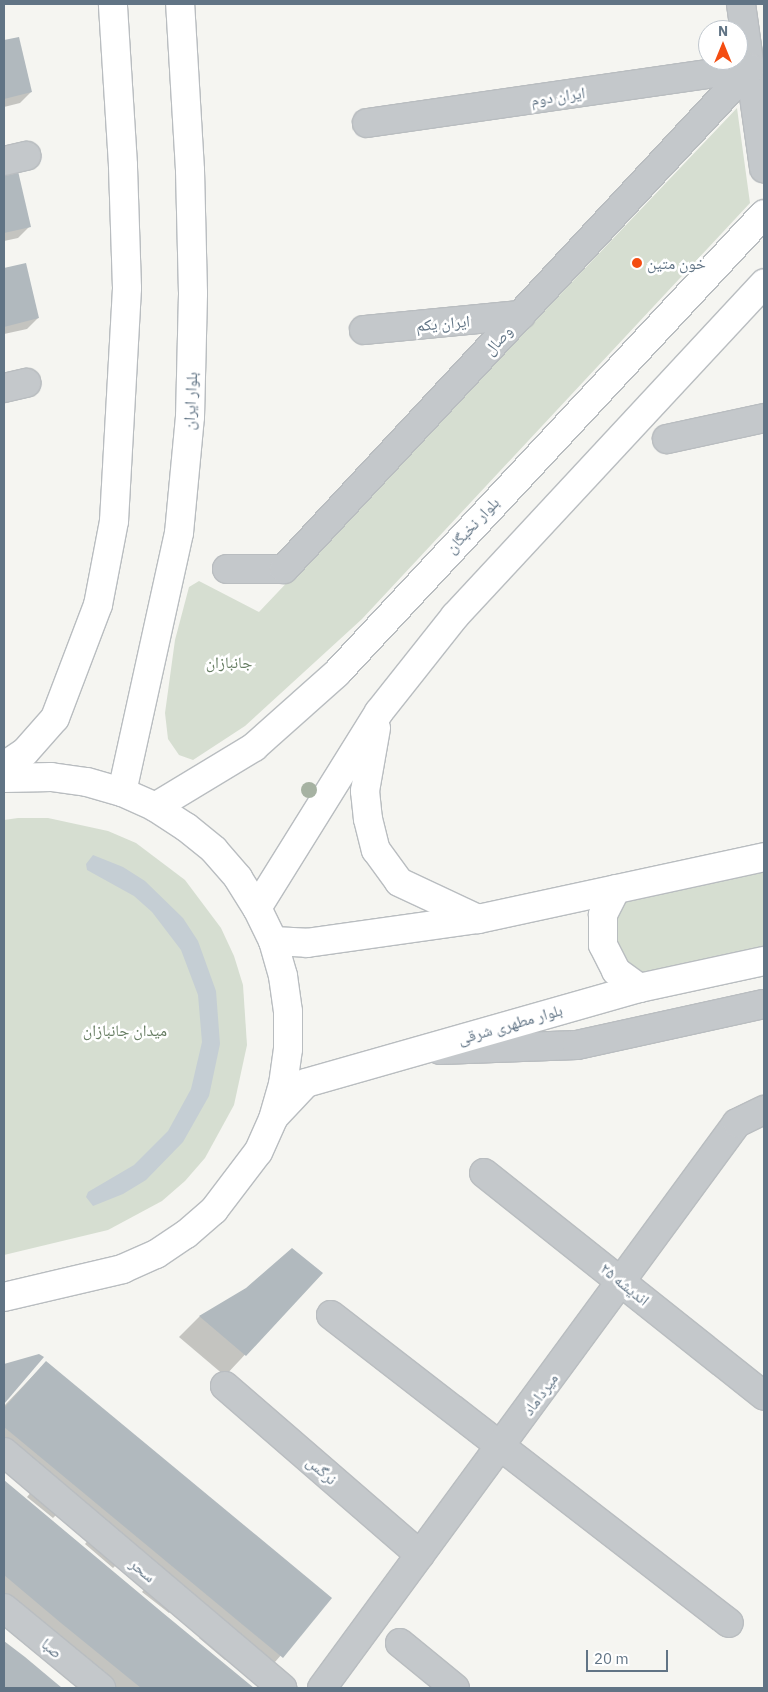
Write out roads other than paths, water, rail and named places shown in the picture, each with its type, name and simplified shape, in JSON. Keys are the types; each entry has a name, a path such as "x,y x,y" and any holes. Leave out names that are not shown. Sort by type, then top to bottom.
{"main road":[{"path":"4,766 25,752 55,718 98,605 114,521 126,288 123,166 113,4"},
{"name":"بلوار ایران","path":"122,792 179,533 190,417 193,293 190,170 180,4"},
{"name":"بلوار نخبگان","path":"155,807 254,747 336,674 764,214"},
{"path":"257,908 379,712 456,616 764,284"},
{"path":"379,712 364,791 368,819 376,850 399,882 478,919"},
{"path":"4,778 51,777 87,782 122,792 155,807 214,850 238,878 257,908 272,941 286,994 288,1049 283,1084 272,1119 258,1152 238,1183 214,1210 186,1234 156,1254 123,1269 4,1297"},
{"path":"272,941 307,943 478,919 764,857"},
{"path":"616,889 603,915 603,944 616,971 639,988"},
{"name":"بلوار مطهری شرقی","path":"272,1119 306,1083 639,988 764,961"}],"street":[{"path":"741,4 764,168"},
{"name":"ایران دوم","path":"367,124 750,68"},
{"name":"وصال","path":"227,569 284,569 750,68"},
{"name":"ایران یکم","path":"364,330 521,315"},
{"path":"667,439 764,418"},
{"path":"414,1051 577,1044 764,1004"},
{"name":"میرداماد","path":"322,1688 502,1446 737,1123 764,1110"},
{"name":"اندیشه ۲۵","path":"484,1173 764,1396"},
{"path":"331,1315 729,1623"},
{"name":"نرگس","path":"225,1386 420,1555"},
{"name":"سحر","path":"4,1452 282,1688"},
{"name":"صبا","path":"4,1608 100,1688"},
{"path":"400,1643 455,1688"}],"place":[{"name":"خون متین","path":"637,263"}],"park label":[{"name":"جانبازان","path":"229,662"},
{"name":"میدان جانبازان","path":"125,1030"}]}
